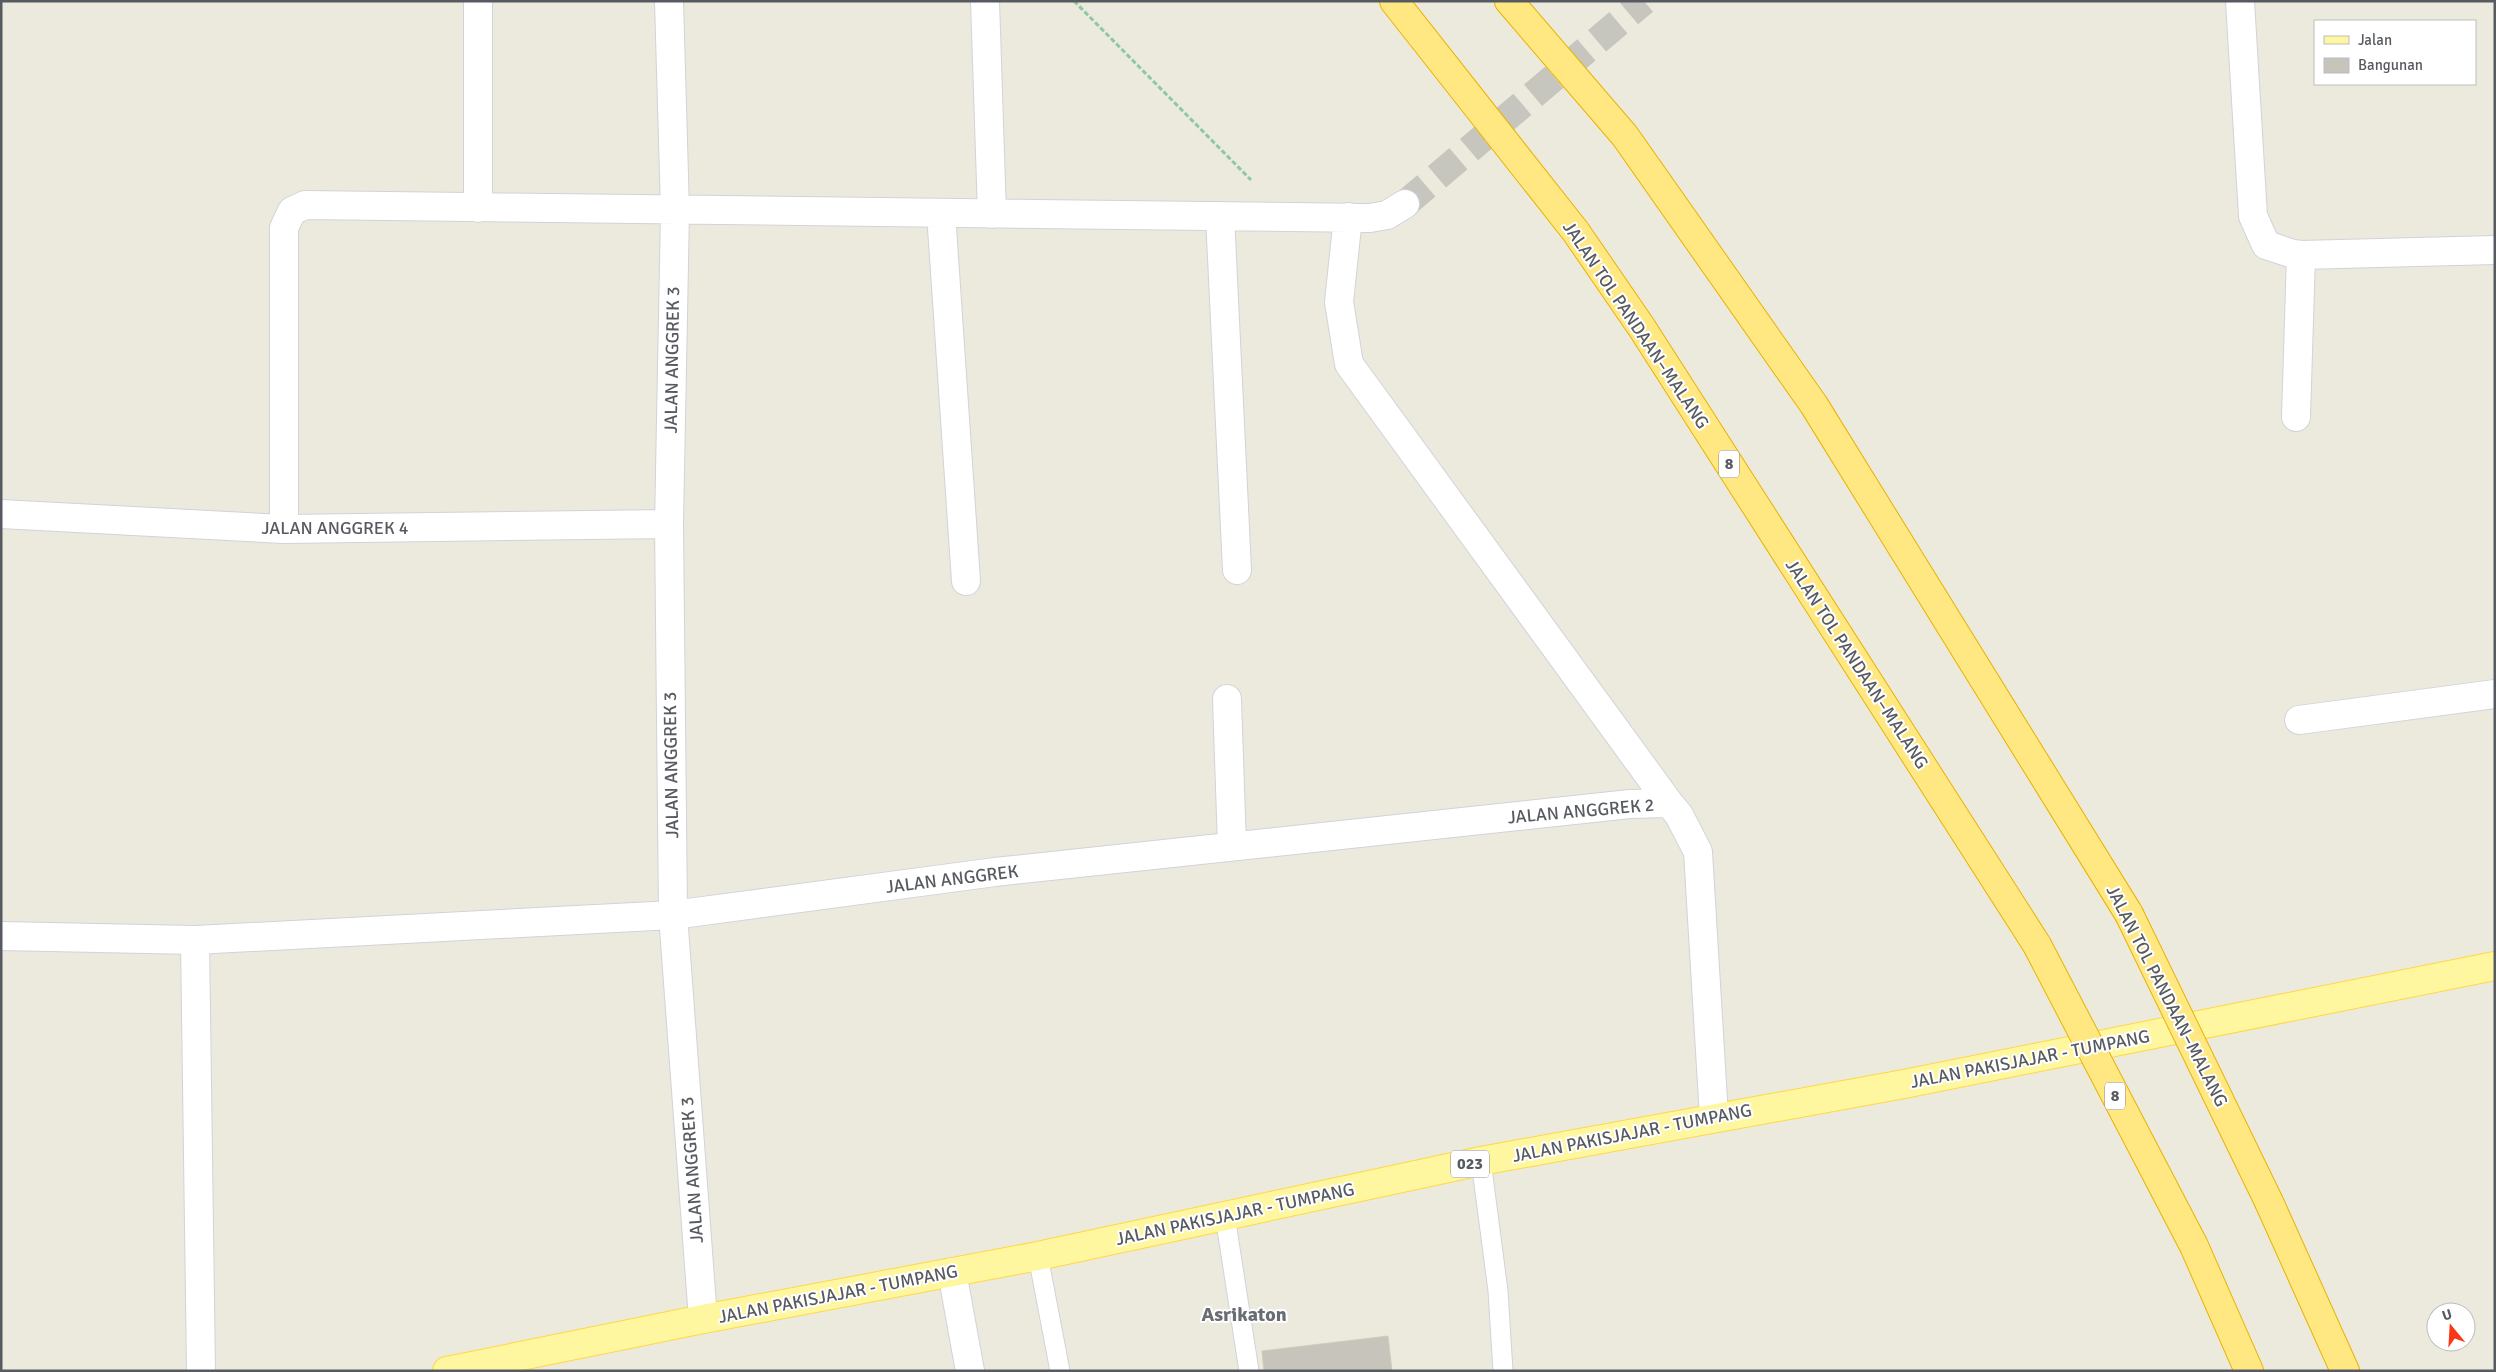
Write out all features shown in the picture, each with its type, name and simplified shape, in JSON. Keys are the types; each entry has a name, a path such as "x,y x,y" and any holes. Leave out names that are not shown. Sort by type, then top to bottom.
{"highway":[{"name":"JALAN TOL PANDAAN–MALANG","path":"1394,1 1576,232 1642,328 2037,945 2194,1246 2249,1371"},
{"name":"JALAN TOL PANDAAN–MALANG","path":"1509,1 1625,136 1814,405 2129,914 2269,1202 2345,1371"}],"main road":[{"name":"JALAN PAKISJAJAR - TUMPANG","path":"446,1371 703,1319 1038,1256 1481,1161 1923,1080 2495,966"}],"street":[{"path":"478,1 478,208"},
{"name":"JALAN ANGGREK 3","path":"669,1 675,210 668,524 673,915 703,1319"},
{"path":"985,1 992,214"},
{"path":"2240,1 2254,216 2266,245 2301,255 2495,250"},
{"path":"284,529 284,228 292,211 305,205 1370,218 1387,215 1405,204"},
{"path":"941,213 966,581"},
{"path":"1220,216 1237,570"},
{"path":"1348,217 1339,302 1349,364 1669,803"},
{"path":"2296,417 2301,255"},
{"name":"JALAN ANGGREK 4","path":"1,514 284,529 668,524"},
{"path":"2299,720 2495,694"},
{"path":"1227,699 1232,846"},
{"name":"JALAN ANGGREK 2","path":"1232,846 1630,804 1669,803 1679,815 1698,852 1714,1117"},
{"name":"JALAN ANGGREK","path":"1,936 195,940 673,915 995,872 1113,861 1232,846"},
{"path":"195,940 201,1371"},
{"path":"952,1272 970,1371"}],"lane":[{"path":"1481,1161 1498,1291 1503,1371"},
{"path":"1226,1216 1249,1371"},
{"path":"1038,1256 1060,1371"}],"path":[{"path":"1074,1 1287,216"}],"building":[{"path":"1388,1336 1392,1371 1264,1371 1262,1351"}],"tunnel":[{"path":"1405,204 1644,1"}],"district":[{"name":"Asrikaton","path":"1244,1314"}]}
